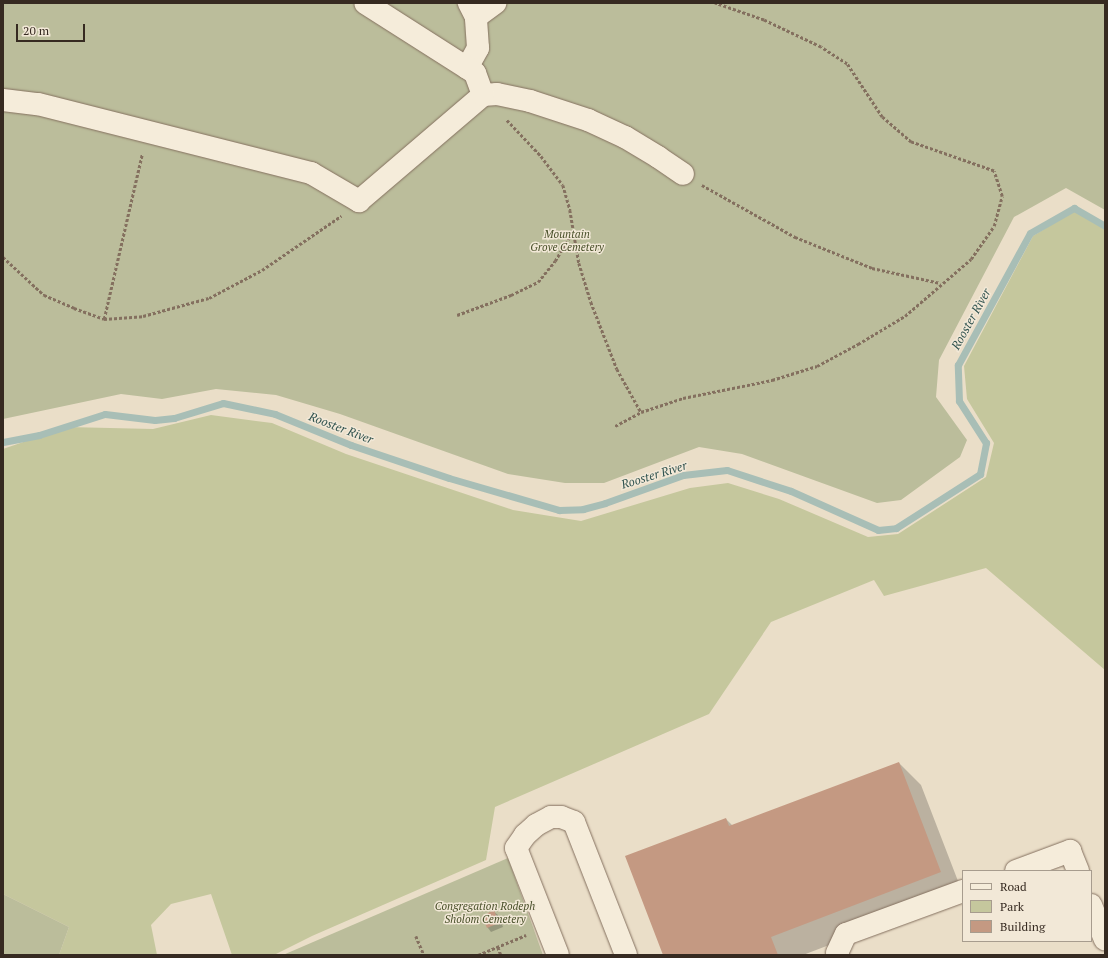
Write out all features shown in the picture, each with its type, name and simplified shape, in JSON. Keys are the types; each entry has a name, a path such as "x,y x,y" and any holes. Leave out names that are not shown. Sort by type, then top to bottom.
{"street":[{"path":"365,3 475,73 483,95"},
{"path":"467,68 478,48 472,10 495,3"},
{"path":"3,100 38,104 311,172 359,201 483,95 497,94 530,101 588,120 624,137 683,174"},
{"path":"558,955 548,926 516,848 525,835 536,825 551,817 561,817 574,822 626,955"},
{"path":"1022,870 1074,861"},
{"path":"838,955 837,953 846,934 962,891"},
{"path":"1092,907 1103,930"}],"path":[{"path":"615,426 641,412 683,398 772,380 817,366 858,344 905,316 941,283 971,259 994,226 1002,196 994,171 911,142 882,117 847,64 821,47 771,24 715,3"},
{"path":"483,95 541,156 563,185 570,210 579,263 591,302 617,369 641,412"},
{"path":"104,319 147,132"},
{"path":"683,174 796,237 872,268 941,283"},
{"path":"3,257 44,295 74,308 104,319 143,316 209,298 262,270 359,201"},
{"path":"457,315 511,295 538,282 555,261 573,233"},
{"path":"478,955 548,926"},
{"path":"416,936 424,955"},
{"path":"498,946 501,955"}],"green space":[{"name":"Mountain Grove Cemetery","path":"3,3 1105,3 1105,210 1066,188 1014,217 939,360 936,397 967,440 960,457 901,500 877,503 742,454 699,447 604,483 565,483 508,474 340,414 276,395 216,389 162,399 121,394 3,419"},
{"path":"1074,211 1105,229 1105,670 986,568 884,596 874,580 771,622 709,714 495,807 486,860 312,936 274,955 232,955 211,894 171,904 151,925 157,955 59,955 69,927 3,894 3,449 67,427 153,429 211,415 272,423 346,454 513,510 581,521 690,488 728,483 779,499 868,537 898,534 986,477 994,443 967,399 964,366 1033,236"},
{"name":"Congregation Rodeph Sholom Cemetery","path":"508,858 543,955 283,955"},
{"path":"3,894 69,927 59,955 3,955"}],"building":[{"path":"899,762 941,872 771,937 778,955 663,955 625,856 726,818 729,826"},
{"path":"494,910 499,923 487,928 482,916"}],"waterway":[{"name":"Rooster River","path":"3,442 39,435 105,414 155,420 174,418 223,403 275,414 351,445 449,478 559,510 583,509 605,503 683,475 727,470 791,491 878,530 896,528 980,474 986,443 959,401 958,365 1030,233 1074,208 1105,226"}]}
